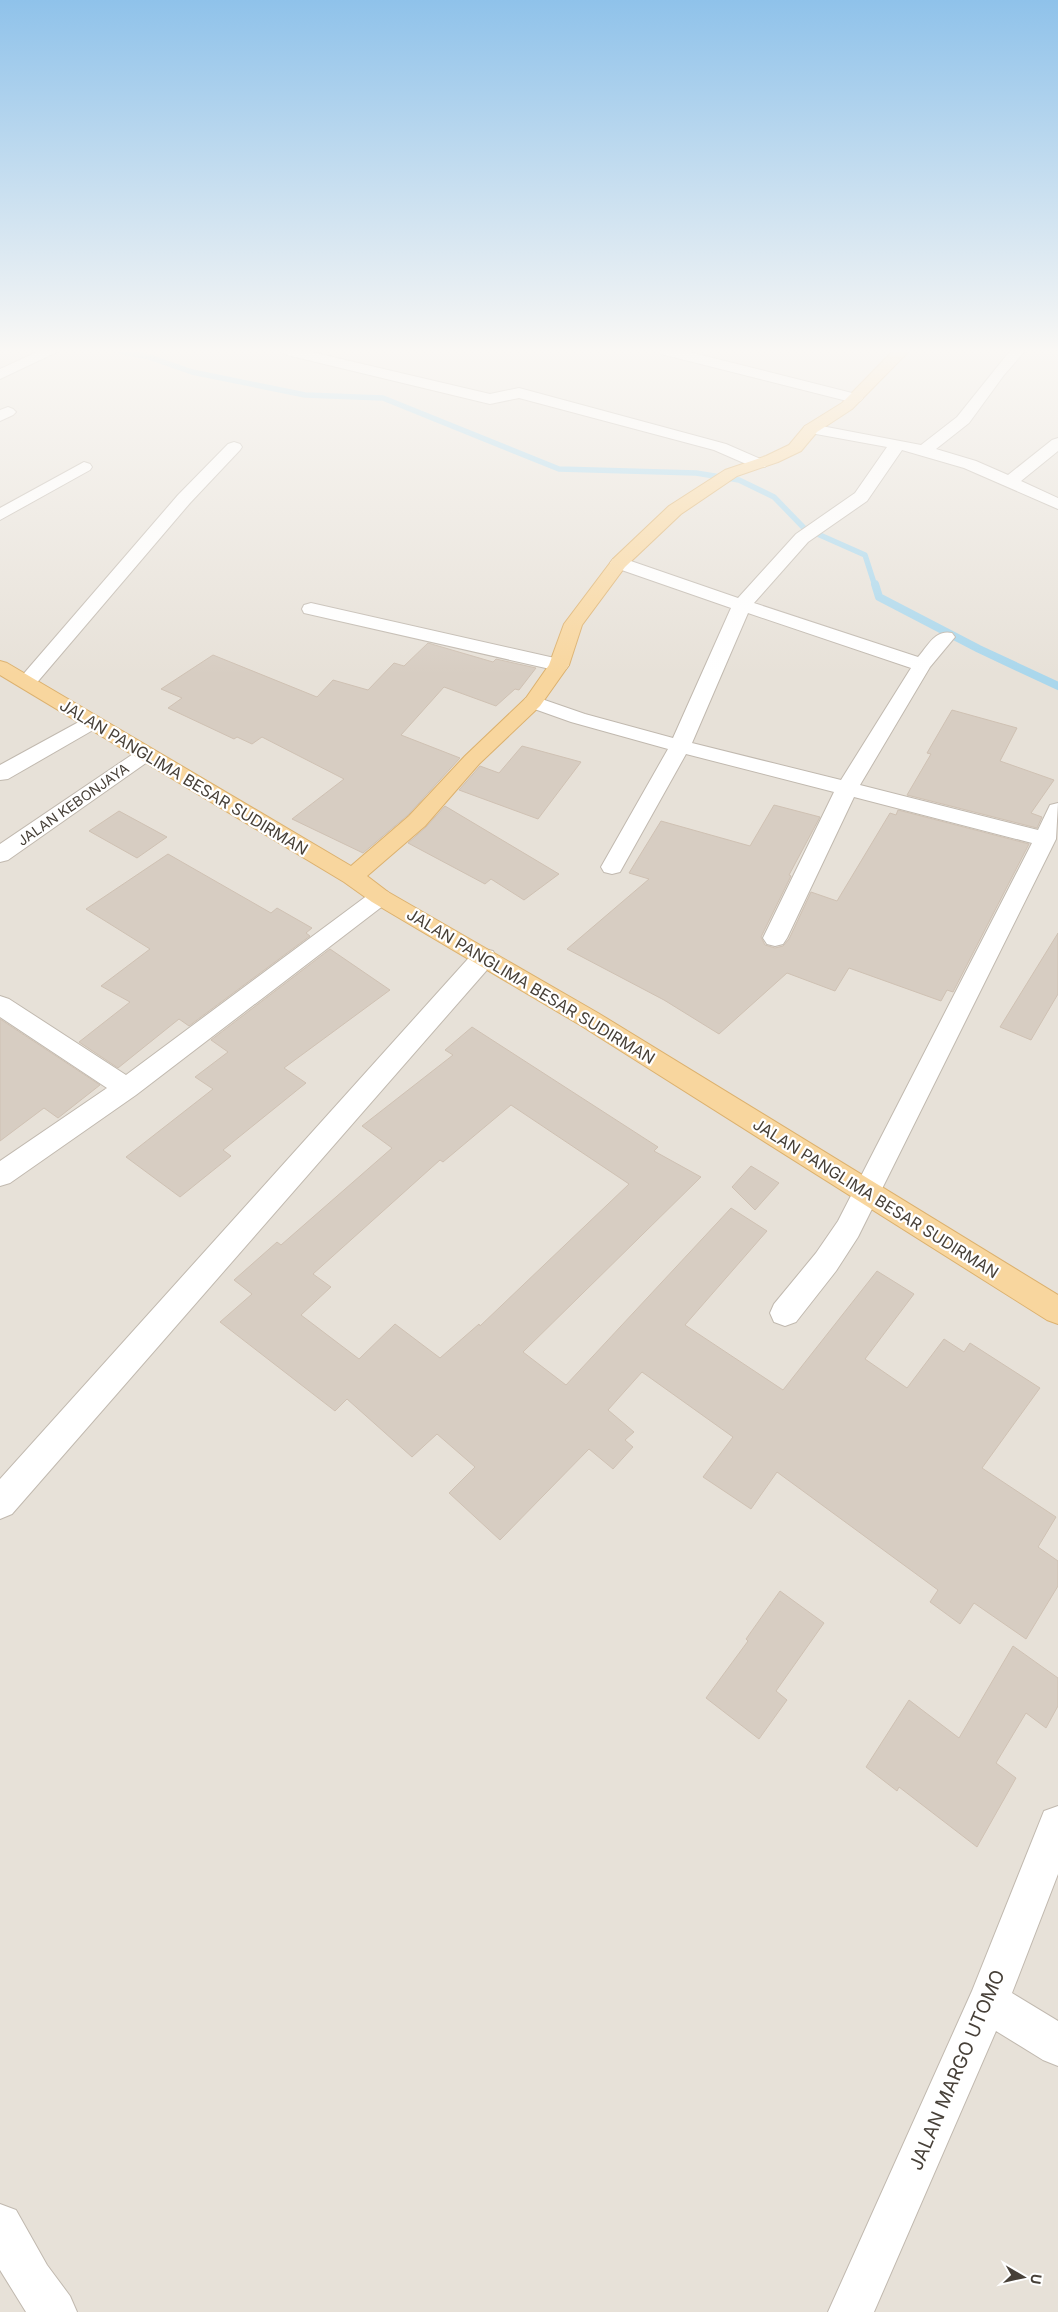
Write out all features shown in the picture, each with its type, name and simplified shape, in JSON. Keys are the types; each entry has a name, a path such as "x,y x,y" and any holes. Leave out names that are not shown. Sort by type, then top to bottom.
{"main road":[{"path":"352,877 417,821 472,760 533,702 559,665 573,624 619,564 675,510 724,478 771,459"},
{"name":"JALAN PANGLIMA BESAR SUDIRMAN","path":"0,666 352,877 380,897 589,1019 1058,1311"}],"street":[{"path":"27,682 184,499 223,459"},
{"path":"748,459 760,464"},
{"path":"612,867 680,746 742,605 802,538 861,497 887,459"},
{"path":"953,459 1010,480 1058,504"},
{"path":"1010,480 1037,459"},
{"path":"0,515 84,467"},
{"path":"619,564 922,665"},
{"path":"311,609 559,665"},
{"path":"775,938 848,788 922,665 945,638"},
{"path":"533,702 578,718 680,746 1045,839"},
{"path":"0,774 92,722"},
{"name":"JALAN KEBONJAYA","path":"0,855 146,754"},
{"path":"785,1313 826,1262 848,1229 1058,810"},
{"path":"0,1176 127,1088 380,897"},
{"path":"0,1503 484,957"},
{"path":"0,1005 127,1088"},
{"name":"JALAN MARGO UTOMO","path":"851,2312 988,2002 1058,1825"},
{"path":"988,2002 1058,2045"},
{"path":"0,2226 31,2281 54,2312"}],"shaded area":[{"path":"0,459 1058,459 1058,2312 0,2312"}],"building":[{"path":"428,643 493,662 496,659 536,668 519,690 515,689 496,706 444,687 401,735 460,758 408,815 363,853 292,819 344,779 262,737 252,744 237,737 234,739 168,708 182,698 161,689 213,655 317,697 333,680 368,690 394,663 404,666"},
{"path":"952,710 1017,728 1000,761 1054,780 1031,813 1042,817 1037,828 907,795 931,754 927,753"},
{"path":"522,746 581,762 538,819 459,790 480,766 499,773"},
{"path":"774,805 820,817 789,875 791,876 761,937 765,945 775,948 783,946 789,939 811,892 837,901 890,813 896,815 898,810 1029,844 953,992 947,990 941,1001 849,968 835,991 787,973 719,1034 664,1000 567,949 649,879 629,873 661,821 750,846"},
{"path":"445,806 559,874 524,900 491,879 485,884 408,843"},
{"path":"119,811 167,837 137,858 89,831"},
{"path":"168,854 271,913 277,908 312,928 306,933 310,936 189,1026 179,1019 118,1068 79,1042 130,1002 101,986 150,949 86,909"},
{"path":"1058,933 1058,994 1031,1040 1000,1027"},
{"path":"330,949 390,990 284,1068 306,1083 223,1150 231,1156 180,1197 126,1157 213,1089 195,1077 228,1052 211,1040"},
{"path":"0,1019 100,1085 58,1118 44,1108 0,1141"},
{"path":"472,1027 658,1147 654,1151 701,1177 523,1352 566,1385 731,1208 767,1231 685,1325 783,1390 877,1271 914,1294 865,1359 907,1388 944,1339 964,1352 970,1343 1040,1388 982,1468 1056,1517 1038,1547 1058,1561 1058,1586 1026,1639 974,1603 960,1624 930,1602 938,1590 777,1472 751,1509 703,1477 733,1437 642,1372 608,1410 634,1432 625,1440 633,1447 613,1469 589,1449 500,1540 449,1493 475,1467 437,1434 412,1457 347,1399 335,1411 220,1322 252,1294 234,1280 277,1242 281,1245 392,1148 362,1126 453,1055 445,1050","holes":["511,1105 629,1184 480,1326 479,1324 440,1358 395,1324 359,1359 301,1315 331,1287 313,1274 440,1160 443,1162"]},
{"path":"751,1166 779,1183 755,1210 732,1187"},
{"path":"780,1591 824,1623 776,1691 787,1700 759,1739 706,1698 748,1641 746,1639"},
{"path":"1013,1646 1058,1678 1058,1706 1046,1728 1026,1713 996,1763 1016,1778 977,1847 899,1787 897,1791 866,1767 909,1700 959,1738"}],"waterway":[{"path":"534,459 559,469 696,473 739,480 774,497 804,528 865,555 875,586"},
{"path":"875,584 879,597 979,649 1058,686"}]}
